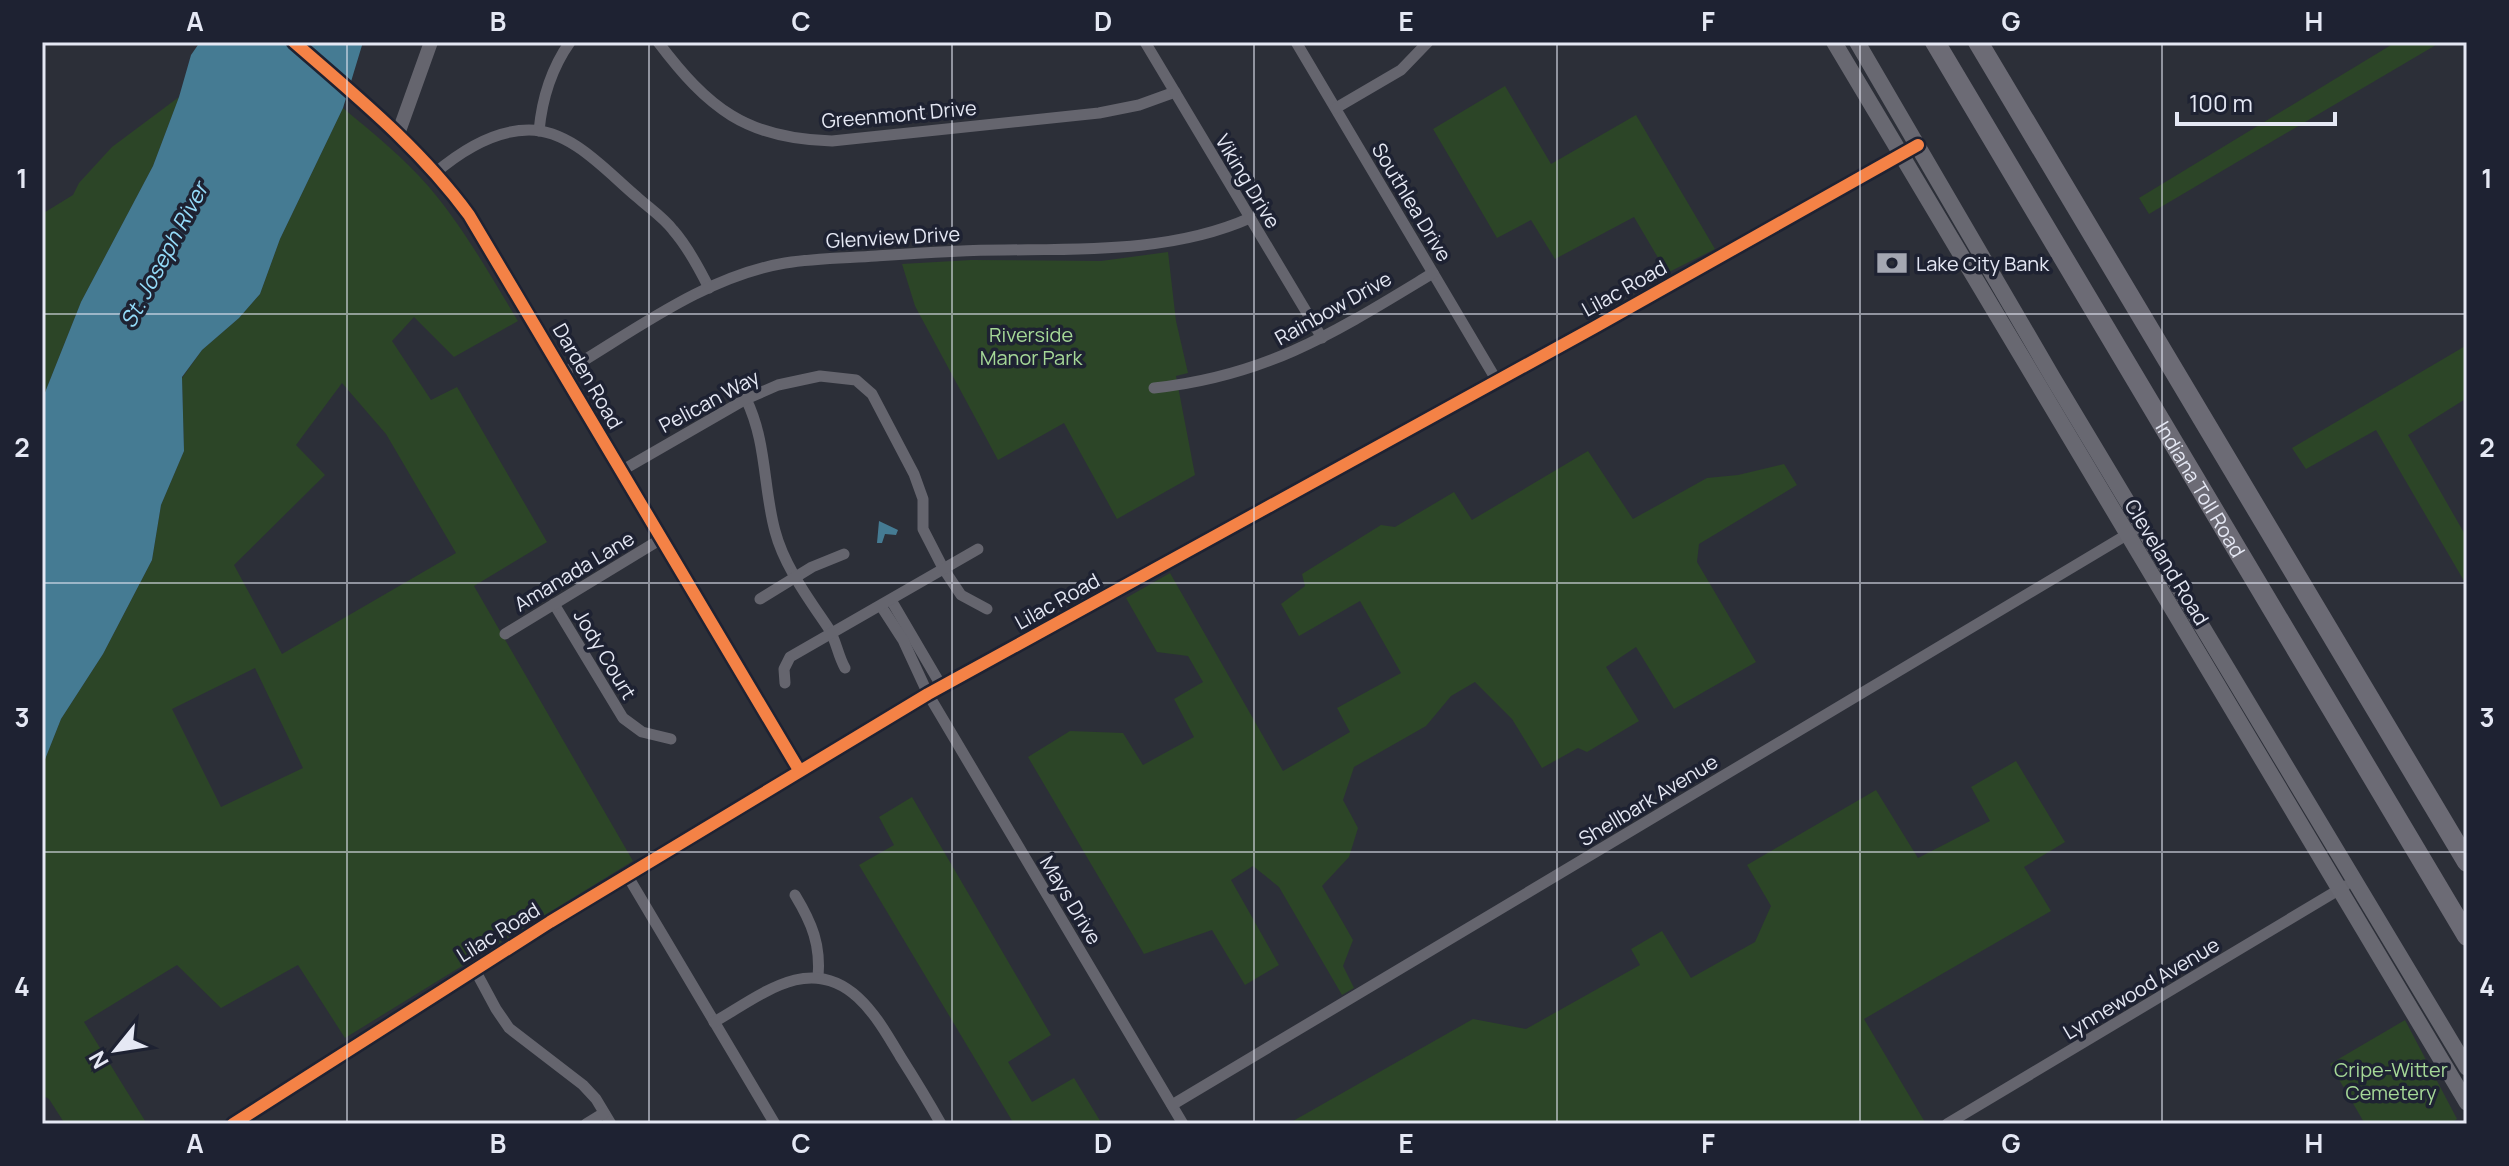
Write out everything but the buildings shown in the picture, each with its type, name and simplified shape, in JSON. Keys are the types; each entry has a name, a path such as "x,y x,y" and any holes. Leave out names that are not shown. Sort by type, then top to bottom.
{"highway":[{"name":"Indiana Toll Road","path":"1935,42 2467,936"},
{"name":"Indiana Toll Road","path":"1978,42 2467,862"}],"main road":[{"name":"Cleveland Road","path":"1834,42 2134,530 2346,886 2467,1103"},
{"name":"Cleveland Road","path":"1857,42 2053,378 2134,530"},
{"name":"Cleveland Road","path":"2346,886 2467,1068"}],"street":[{"name":"Darden Road","path":"294,42 398,134 469,215 799,770"},
{"path":"398,134 431,42"},
{"path":"539,131 549,79 570,42"},
{"name":"Greenmont Drive","path":"658,42 688,81 722,111 747,125 804,140 832,141 1099,113 1139,105 1175,92"},
{"name":"Viking Drive","path":"1145,42 1322,338"},
{"name":"Southlea Drive","path":"1296,42 1497,381"},
{"path":"1336,108 1401,70 1428,42"},
{"path":"435,173 489,139 513,131 539,131 582,150 656,212 687,248 709,288"},
{"name":"Lilac Road","path":"233,1124 627,875 928,694 1918,145"},
{"name":"Glenview Drive","path":"563,373 709,288 739,274 797,262 947,251 1079,251 1126,247 1221,228 1250,218"},
{"name":"Rainbow Drive","path":"1154,388 1205,381 1285,357 1433,273"},
{"name":"Pelican Way","path":"621,471 746,399 778,385 820,376 856,380 880,406 914,474 923,499 923,529 943,568"},
{"path":"746,399 763,446 775,534 796,576 831,632 845,668"},
{"name":"Shellbark Avenue","path":"1172,1105 2134,530"},
{"name":"Amanada Lane","path":"505,634 661,539"},
{"path":"785,683 784,669 790,657 978,549"},
{"path":"760,599 812,567 844,554"},
{"path":"943,568 961,595 987,609"},
{"path":"886,603 942,687"},
{"name":"Mays Drive","path":"886,603 910,661 928,694 1183,1124"},
{"name":"Jody Court","path":"554,604 623,718 642,732 671,739"},
{"path":"627,875 775,1124"},
{"name":"Lynnewood Avenue","path":"1947,1124 2346,886"},
{"path":"795,895 817,940 818,978"},
{"path":"475,970 509,1028 583,1085 611,1124"},
{"path":"714,1022 794,980 818,978 841,985 874,1012 941,1124"},
{"path":"586,1124 604,1113"}],"green space":[{"path":"2396,42 2441,42 2149,214 2139,198"},
{"path":"1505,86 1551,164 1636,115 1715,249 1667,273 1634,217 1555,259 1531,220 1497,238 1433,129"},
{"path":"179,97 153,166 81,302 44,395 42,411 42,214 73,195 79,183 112,147"},
{"path":"343,108 399,156 429,187 465,235 518,321 454,357 414,317 392,341 431,400 457,387 547,542 474,586 633,861 345,1038 298,965 221,1008 177,965 84,1022 147,1124 65,1124 49,1099 42,1095 42,767 61,719 103,654 152,560 161,505 184,451 182,378 202,350 239,318 260,294 280,239","holes":["342,383 386,434 456,553 282,654 234,565 325,475 296,445","255,668 303,768 221,807 172,709"]},
{"name":"Riverside Manor Park","path":"1168,252 1176,321 1188,373 1176,376 1195,475 1117,519 1064,423 998,460 915,306 902,264 971,260 1101,261"},
{"path":"2467,345 2467,398 2408,435 2467,538 2467,586 2376,430 2306,469 2292,448"},
{"path":"1588,451 1633,519 1707,478 1738,475 1784,464 1797,485 1699,544 1697,562 1756,662 1674,709 1636,647 1606,667 1639,721 1587,752 1578,748 1542,768 1512,719 1475,682 1451,696 1426,726 1354,767 1343,800 1358,828 1349,857 1322,886 1353,940 1343,966 1354,988 1342,995 1279,887 1253,866 1231,880 1279,965 1245,985 1212,930 1144,954 1028,757 1070,731 1123,733 1143,765 1194,737 1174,699 1203,682 1188,656 1157,652 1126,598 1170,573 1283,771 1350,732 1337,708 1401,673 1360,601 1299,636 1281,604 1305,586 1302,574 1381,525 1395,527 1454,492 1472,520"},
{"path":"2016,761 2065,842 2024,867 2051,911 1864,1019 1926,1124 1294,1124 1293,1121 1473,1019 1526,1029 1640,965 1631,949 1662,931 1691,978 1755,942 1771,906 1747,865 1876,790 1918,858 1990,821 1971,787"},
{"path":"912,797 1051,1035 1008,1062 1032,1102 1074,1078 1102,1124 1014,1124 859,865 894,845 879,817"},
{"name":"Cripe-Witter Cemetery","path":"2405,1020 2457,1119 2449,1124 2365,1124 2330,1064"}],"water":[{"name":"St. Joseph River","path":"200,42 363,42 343,108 280,239 260,294 239,318 202,350 182,377 184,451 161,505 152,560 103,654 61,719 42,767 44,395 81,302 153,166 191,55"},
{"path":"879,521 898,530 896,535 885,534 882,543 877,543"}],"cycle path":[{"path":"294,42 408,145 469,215 799,770"},
{"path":"233,1124 550,922 928,694 1595,327 1918,145"}],"place":[{"name":"Lake City Bank","path":"1892,263"}]}
